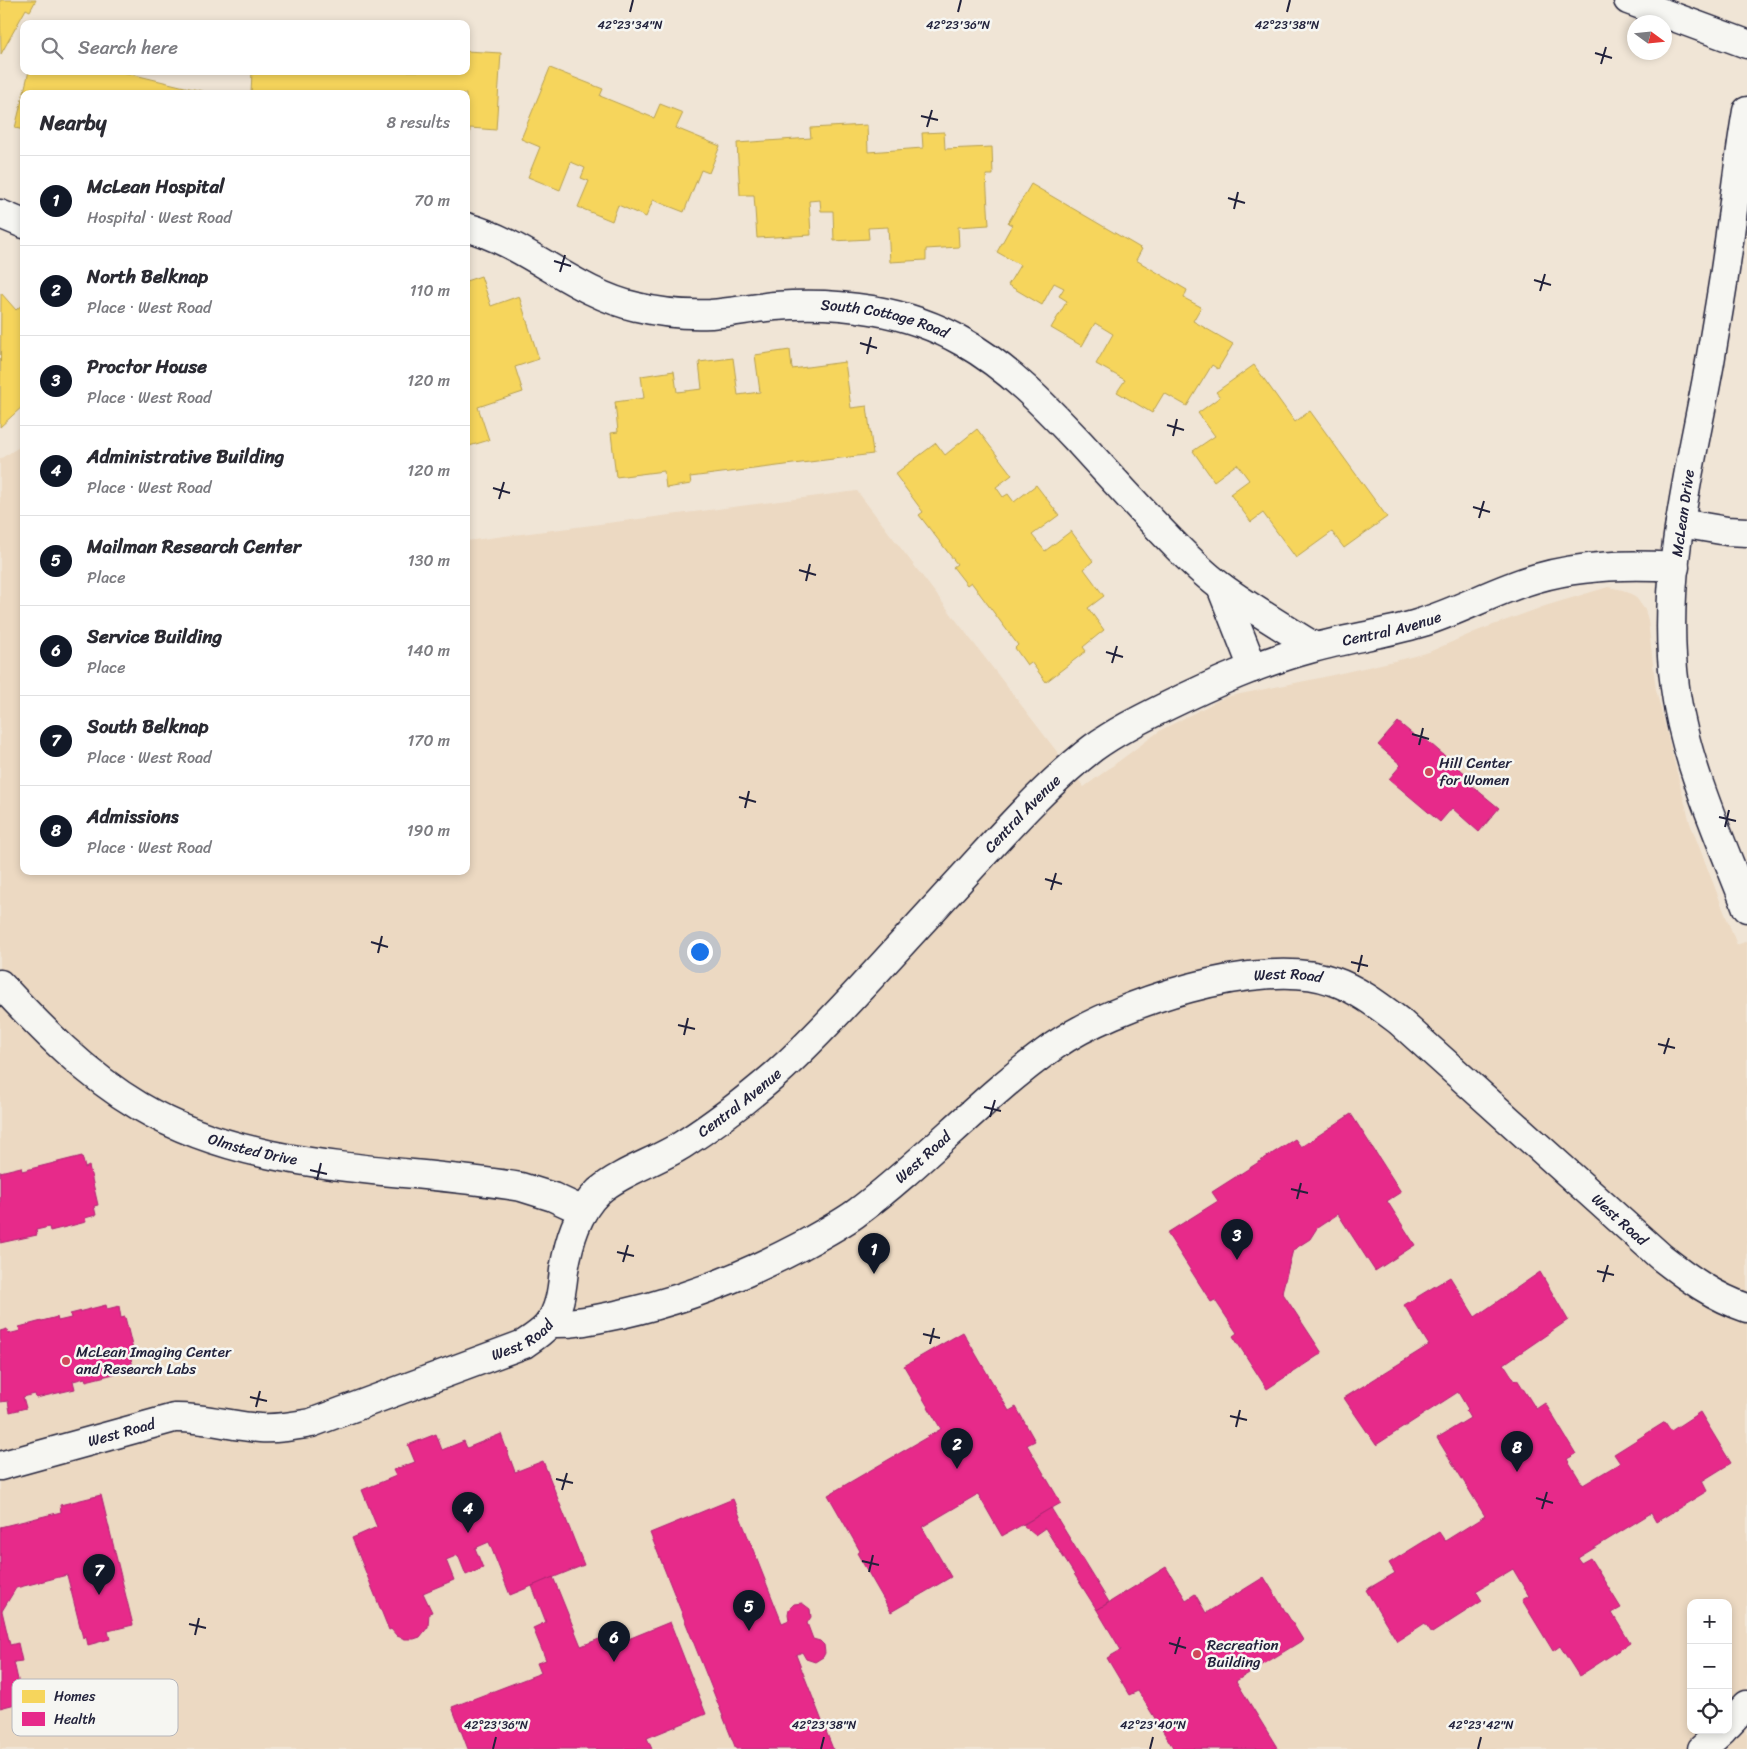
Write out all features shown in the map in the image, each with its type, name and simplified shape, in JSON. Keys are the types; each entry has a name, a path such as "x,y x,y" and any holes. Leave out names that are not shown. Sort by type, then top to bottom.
{"street":[{"path":"1628,0 1747,44"},
{"name":"McLean Drive","path":"1746,905 1738,857 1698,777 1688,744 1675,688 1671,632 1680,523 1720,303 1747,111"},
{"path":"0,214 20,222"},
{"name":"South Cottage Road","path":"470,228 498,239 524,252 594,293 638,307 662,312 712,314 774,306 829,305 893,315 942,331 1003,368 1024,386 1180,550 1221,587 1315,647"},
{"path":"1680,523 1727,531 1747,532"},
{"name":"Central Avenue","path":"550,1323 557,1307 569,1244 575,1227 583,1211 602,1188 681,1146 729,1112 776,1073 850,1000 1013,823 1092,749 1143,718 1205,688 1253,668 1315,647 1420,623 1537,578 1604,565 1675,567"},
{"name":"South Cottage Road","path":"1221,587 1253,668"},
{"name":"West Road","path":"0,1466 174,1418 189,1418 259,1428 275,1428 311,1423 524,1344 538,1335 550,1323 580,1322 671,1301 751,1271 813,1239 853,1215 896,1182 1004,1086 1055,1046 1105,1017 1151,1000 1206,984 1263,974 1312,975 1334,981 1378,1005 1406,1027 1661,1257 1712,1294 1747,1308"},
{"name":"Olmsted Drive","path":"0,984 34,1021 91,1073 139,1106 184,1128 232,1145 288,1158 521,1187 553,1196 583,1211"},
{"path":"1732,1721 1747,1705"},
{"path":"1702,1749 1719,1734"}],"shaded area":[{"path":"20,446 20,875 470,875 470,540 857,491 1084,787 1161,730 1225,697 1315,679 1429,652 1477,631 1545,606 1608,587 1623,590 1635,596 1645,610 1648,620 1656,690 1690,823 1737,945 1747,941 1747,1749 0,1749 0,459"}],"building: Homes":[{"path":"0,0 36,0 30,11 26,9 1,54"},
{"path":"470,51 501,53 496,130 470,128 470,90 251,90 252,75 470,75"},
{"path":"550,68 603,89 600,96 654,118 660,104 683,113 676,128 720,146 709,173 701,170 684,212 653,200 646,217 618,205 612,221 578,207 589,181 581,178 585,168 571,162 560,190 528,177 540,147 521,139"},
{"path":"28,75 135,75 197,90 24,90"},
{"path":"20,108 20,129 15,128"},
{"path":"867,125 868,152 923,148 922,133 944,132 945,149 992,147 993,175 986,175 989,225 958,227 959,247 926,249 926,260 890,262 888,227 868,228 869,239 834,241 833,211 821,211 820,200 809,201 811,235 757,238 754,195 740,195 737,143 811,138 810,128"},
{"path":"1031,184 1142,249 1136,260 1187,290 1184,298 1201,307 1193,321 1233,344 1218,369 1212,365 1187,406 1164,393 1152,413 1117,392 1125,380 1096,364 1113,334 1095,323 1082,346 1051,328 1067,301 1059,296 1064,288 1054,283 1042,305 1008,285 1020,265 997,252 1012,225 1008,223"},
{"path":"481,276 491,306 519,296 539,359 515,367 523,392 478,407 489,440 470,446 470,280"},
{"path":"1,293 16,310 20,306 20,409 0,427"},
{"path":"790,350 792,369 845,362 851,408 867,406 873,454 690,477 691,484 666,488 664,471 616,477 611,433 618,432 615,402 644,398 641,376 674,371 677,392 702,389 699,362 733,358 738,395 760,392 755,355"},
{"path":"1254,365 1295,422 1310,411 1387,517 1344,548 1332,532 1296,558 1263,513 1251,522 1230,494 1249,480 1237,464 1214,481 1193,451 1215,436 1198,413 1220,397 1216,392"},
{"path":"977,429 1012,475 996,487 1003,497 1008,494 1014,502 1036,485 1059,515 1032,535 1045,551 1071,531 1093,561 1084,569 1104,596 1088,608 1104,630 1083,647 1086,651 1046,682 1031,662 1027,665 1015,648 1018,645 971,582 967,585 953,567 957,564 919,515 923,512 895,474 936,443 945,455"}],"building: Health":[{"name":"Hill Center for Women","path":"1398,722 1421,741 1424,738 1475,782 1471,785 1499,808 1479,832 1452,808 1440,822 1389,779 1401,765 1378,745"},
{"path":"1351,1114 1401,1192 1387,1201 1415,1245 1375,1271 1338,1214 1317,1228 1310,1239 1293,1250 1282,1292 1322,1353 1267,1389 1233,1336 1237,1333 1215,1300 1211,1302 1167,1233 1218,1201 1212,1192 1295,1139 1301,1147"},
{"path":"82,1156 85,1168 89,1166 98,1205 94,1206 96,1215 85,1218 86,1222 50,1231 49,1227 36,1230 37,1235 0,1243 0,1172 21,1167 22,1171"},
{"path":"1540,1272 1568,1320 1504,1364 1515,1381 1517,1379 1536,1409 1545,1403 1576,1454 1567,1459 1583,1485 1620,1463 1614,1454 1665,1422 1671,1431 1700,1412 1731,1463 1702,1481 1707,1491 1656,1522 1651,1513 1578,1558 1581,1563 1590,1558 1621,1608 1612,1613 1630,1643 1579,1676 1560,1646 1553,1651 1522,1600 1529,1596 1513,1569 1476,1591 1482,1601 1432,1633 1425,1623 1397,1641 1366,1590 1395,1573 1389,1563 1439,1532 1445,1541 1485,1516 1437,1438 1470,1418 1466,1411 1468,1409 1458,1392 1376,1445 1344,1398 1429,1345 1404,1305 1450,1277 1475,1317"},
{"name":"McLean Imaging Center and Research Labs","path":"106,1305 107,1309 119,1306 121,1318 125,1317 134,1354 130,1355 133,1366 122,1369 122,1372 86,1381 85,1378 73,1381 75,1389 36,1398 35,1394 23,1397 26,1408 10,1412 8,1401 0,1402 0,1331 7,1329 8,1334 20,1331 19,1327 57,1317 58,1321 71,1318 70,1314"},
{"path":"963,1332 1009,1411 1016,1407 1035,1441 1027,1445 1061,1503 1002,1536 978,1494 922,1527 951,1577 891,1612 857,1553 860,1551 828,1495 941,1429 904,1366"},
{"path":"436,1434 442,1450 464,1441 467,1448 501,1434 515,1472 543,1461 584,1565 510,1595 489,1542 475,1548 483,1568 466,1575 458,1555 446,1560 454,1580 423,1593 432,1612 429,1613 428,1627 420,1637 405,1639 397,1636 391,1629 389,1630 352,1538 377,1527 362,1490 396,1476 393,1470 415,1462 408,1445"},
{"path":"101,1495 133,1625 108,1631 110,1639 88,1645 86,1636 83,1638 67,1575 16,1588 2,1611 10,1645 18,1643 22,1661 14,1662 18,1679 12,1679 12,1705 0,1708 0,1527 61,1512 60,1505"},
{"path":"733,1499 782,1623 789,1620 789,1609 794,1604 802,1603 810,1609 811,1617 807,1623 813,1639 820,1641 824,1645 825,1653 823,1657 815,1662 806,1659 802,1652 796,1655 833,1749 736,1749 650,1533"},
{"path":"1051,1508 1109,1602 1097,1610 1045,1528 1035,1535 1023,1525"},
{"name":"Recreation Building","path":"1166,1567 1186,1600 1195,1594 1206,1613 1264,1577 1303,1640 1236,1681 1278,1749 1174,1749 1138,1691 1129,1695 1107,1658 1121,1650 1097,1610"},
{"path":"553,1577 581,1646 607,1636 611,1646 670,1622 706,1714 647,1738 652,1749 468,1749 452,1707 541,1673 537,1663 546,1660 533,1628 546,1622 532,1586"}],"place":[{"name":"Hill Center for Women","path":"1429,772"},
{"name":"Proctor House","path":"1237,1260"},
{"name":"McLean Hospital","path":"874,1274"},
{"name":"McLean Imaging Center and Research Labs","path":"66,1361"},
{"name":"North Belknap","path":"957,1469"},
{"name":"Admissions","path":"1517,1472"},
{"name":"Administrative Building","path":"468,1533"},
{"name":"South Belknap","path":"99,1595"},
{"name":"Mailman Research Center","path":"749,1631"},
{"name":"Recreation Building","path":"1197,1654"},
{"name":"Service Building","path":"614,1662"}]}
